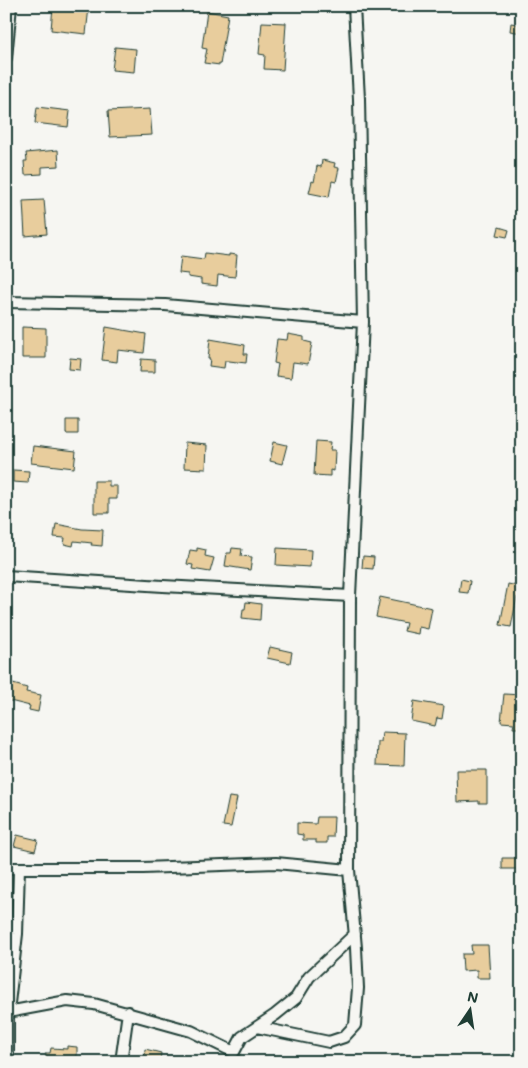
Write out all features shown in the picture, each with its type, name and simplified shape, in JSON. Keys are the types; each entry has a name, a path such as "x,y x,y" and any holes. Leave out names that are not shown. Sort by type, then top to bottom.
{"street":[{"path":"6,58 11,6"},
{"path":"257,1027 329,1042 344,1037 355,1025 358,988 349,870 350,596 363,322 359,99 354,6"},
{"path":"6,302 165,305 363,322"},
{"path":"6,576 350,596"},
{"path":"6,868 143,868 276,863 349,870"},
{"path":"8,1062 8,1012 17,934 19,868"},
{"path":"8,1012 67,1001 94,1004 191,1031 234,1057 242,1037 276,1015 296,998 310,976 355,934"},
{"path":"121,1062 128,1012"}],"building":[{"path":"53,6 89,7 86,34 51,30"},
{"path":"207,11 228,15 220,65 204,63 207,49 202,48"},
{"path":"262,22 286,23 283,70 264,69 265,55 259,54"},
{"path":"511,23 522,25 522,33 510,31"},
{"path":"115,47 136,49 134,72 112,70"},
{"path":"37,107 70,111 68,127 35,123"},
{"path":"150,109 152,135 110,137 108,111"},
{"path":"58,150 59,166 42,167 42,174 25,175 24,161 27,161 26,153"},
{"path":"322,160 335,163 334,167 339,168 336,182 332,181 329,197 309,193 312,181 314,182 317,166 321,167"},
{"path":"44,200 47,234 25,236 23,201"},
{"path":"499,227 509,230 507,237 497,235"},
{"path":"205,253 237,255 235,277 218,275 217,286 201,284 201,279 179,273 181,256 204,259"},
{"path":"22,327 46,328 46,358 22,358"},
{"path":"106,327 146,334 144,353 118,350 117,362 102,360"},
{"path":"288,334 304,337 304,341 312,343 308,364 293,362 291,378 276,376 278,364 274,363 277,339 287,340"},
{"path":"210,339 245,345 246,363 225,361 224,368 209,366"},
{"path":"70,358 81,359 80,370 69,369"},
{"path":"141,359 155,360 155,372 140,372"},
{"path":"66,420 78,420 78,434 66,434"},
{"path":"316,441 331,442 330,450 335,450 334,471 330,470 330,476 314,475"},
{"path":"274,442 287,445 282,464 270,461"},
{"path":"185,443 207,445 206,469 184,468"},
{"path":"33,446 76,451 74,468 31,463"},
{"path":"13,470 29,471 28,483 13,482"},
{"path":"94,481 109,481 109,486 117,486 117,499 109,499 109,513 94,513"},
{"path":"56,524 82,529 103,530 102,546 74,541 73,546 64,544 65,538 54,537"},
{"path":"197,548 206,550 205,556 214,558 210,572 192,569 193,565 187,564 190,550 197,551"},
{"path":"232,548 242,549 241,556 252,557 250,570 225,566 227,553 231,553"},
{"path":"277,548 311,550 310,567 276,565"},
{"path":"363,556 374,557 373,569 362,568"},
{"path":"461,579 470,581 468,593 459,592"},
{"path":"508,584 522,587 522,598 517,597 511,627 500,625"},
{"path":"380,597 432,608 428,629 419,627 418,634 404,631 406,623 376,617"},
{"path":"246,602 261,604 260,620 242,618"},
{"path":"270,647 292,652 290,663 267,658"},
{"path":"6,682 27,688 26,692 41,695 38,712 29,710 30,706 6,700"},
{"path":"504,694 522,695 521,728 513,728 514,723 501,722"},
{"path":"414,701 444,706 442,719 437,718 435,726 411,721"},
{"path":"382,732 405,733 404,766 377,765 378,742 381,742"},
{"path":"456,770 487,770 487,803 479,803 479,801 457,802"},
{"path":"229,797 237,798 231,827 223,826"},
{"path":"317,817 334,817 333,837 327,837 327,843 316,843 316,840 303,840 303,835 297,834 297,823 316,824"},
{"path":"17,835 38,840 35,851 14,846"},
{"path":"502,858 522,858 522,869 502,869"},
{"path":"471,945 488,945 490,978 477,978 477,970 463,971 462,954 472,954"},
{"path":"67,1046 77,1047 77,1062 45,1062 46,1053 50,1053 51,1048 67,1049"},
{"path":"145,1049 161,1053 160,1060 144,1057"}]}
